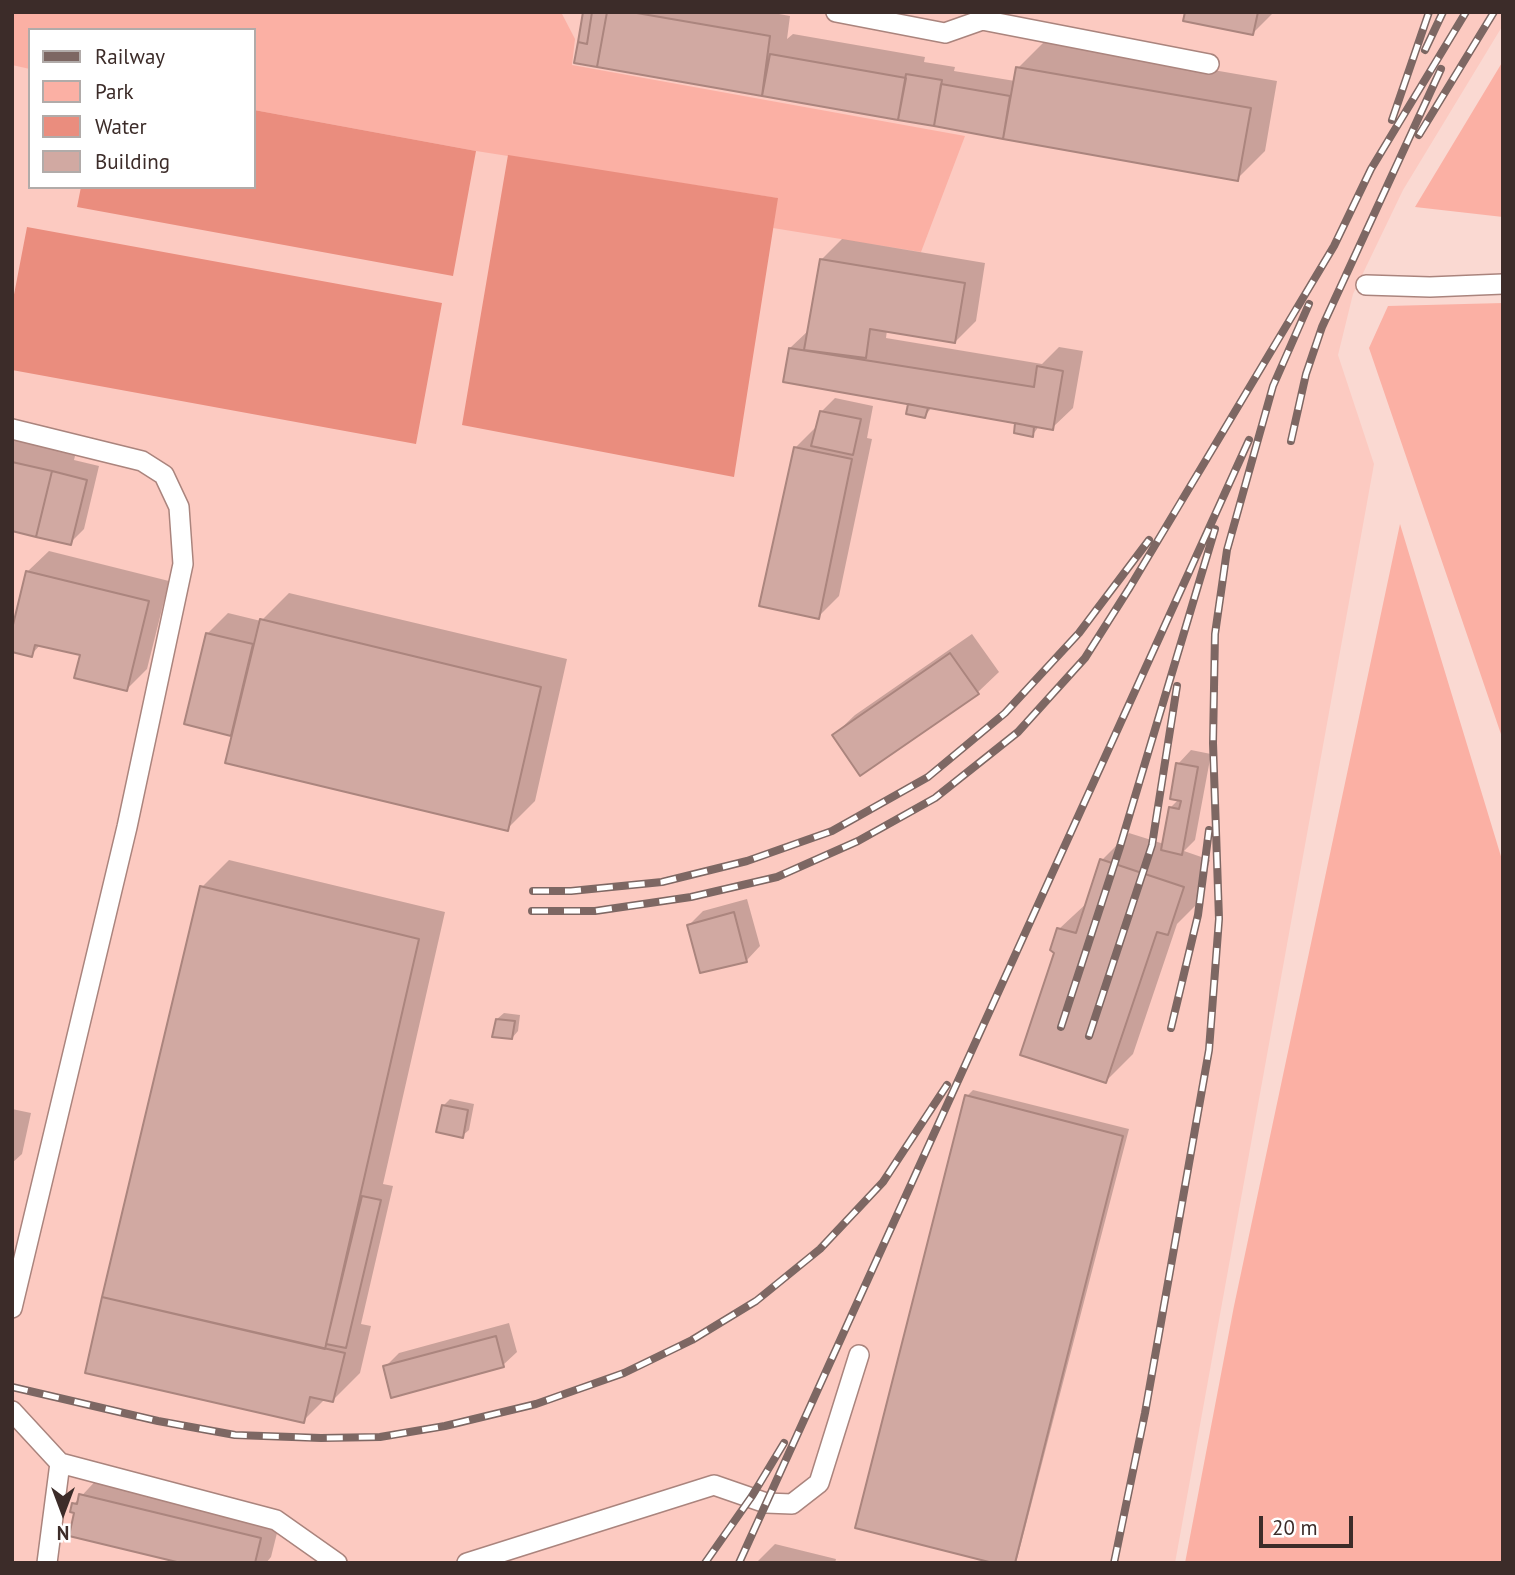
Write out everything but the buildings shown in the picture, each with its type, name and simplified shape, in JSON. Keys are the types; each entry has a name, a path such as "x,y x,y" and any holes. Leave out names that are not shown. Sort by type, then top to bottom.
{"lane":[{"path":"836,12 945,33 982,16 1209,64"},
{"path":"1366,285 1503,284"},
{"path":"12,429 142,461 164,475 179,507 183,564 127,827 12,1308"},
{"path":"467,1563 714,1485 766,1503 792,1504 819,1483 859,1355"},
{"path":"12,1411 60,1464 276,1520 337,1563"},
{"path":"47,1563 60,1464"}],"shaded area":[{"path":"12,12 1503,12 1503,25 1403,190 1353,294 1338,355 1374,464 1175,1563 12,1563"}],"green space":[{"path":"12,12 561,12 575,39 572,65 965,136 921,252 773,228 777,198 476,151 256,110 256,28 28,28 28,69 12,65"},
{"path":"1503,61 1503,217 1415,207"},
{"path":"1503,303 1503,740 1369,348 1388,306"},
{"path":"1400,524 1503,863 1503,1563 1185,1563 1234,1306"}],"water":[{"path":"256,110 476,151 453,276 77,207 81,189 256,189"},
{"path":"508,155 778,198 734,477 462,425"},
{"path":"27,227 442,303 416,444 12,370 12,305"}],"railway":[{"path":"1392,120 1429,12"},
{"path":"1425,50 1443,12"},
{"path":"532,911 595,911 691,897 777,877 858,841 935,798 1018,732 1085,658 1130,587 1334,246 1371,169 1466,12"},
{"path":"1419,135 1494,12"},
{"path":"1291,441 1306,374 1322,327 1441,69"},
{"path":"1114,1563 1145,1413 1209,1050 1219,919 1213,743 1215,634 1227,550 1273,386 1309,304"},
{"path":"739,1563 1249,440"},
{"path":"1061,1027 1119,850 1215,529"},
{"path":"533,891 571,891 662,882 747,861 832,831 928,777 1005,713 1079,633 1149,540"},
{"path":"1089,1036 1152,845 1177,686"},
{"path":"1171,1028 1198,915 1209,830"},
{"path":"12,1387 158,1421 235,1435 321,1438 380,1437 445,1426 536,1404 624,1373 692,1340 756,1301 820,1249 883,1182 947,1085"},
{"path":"705,1563 752,1496 784,1443"}]}
